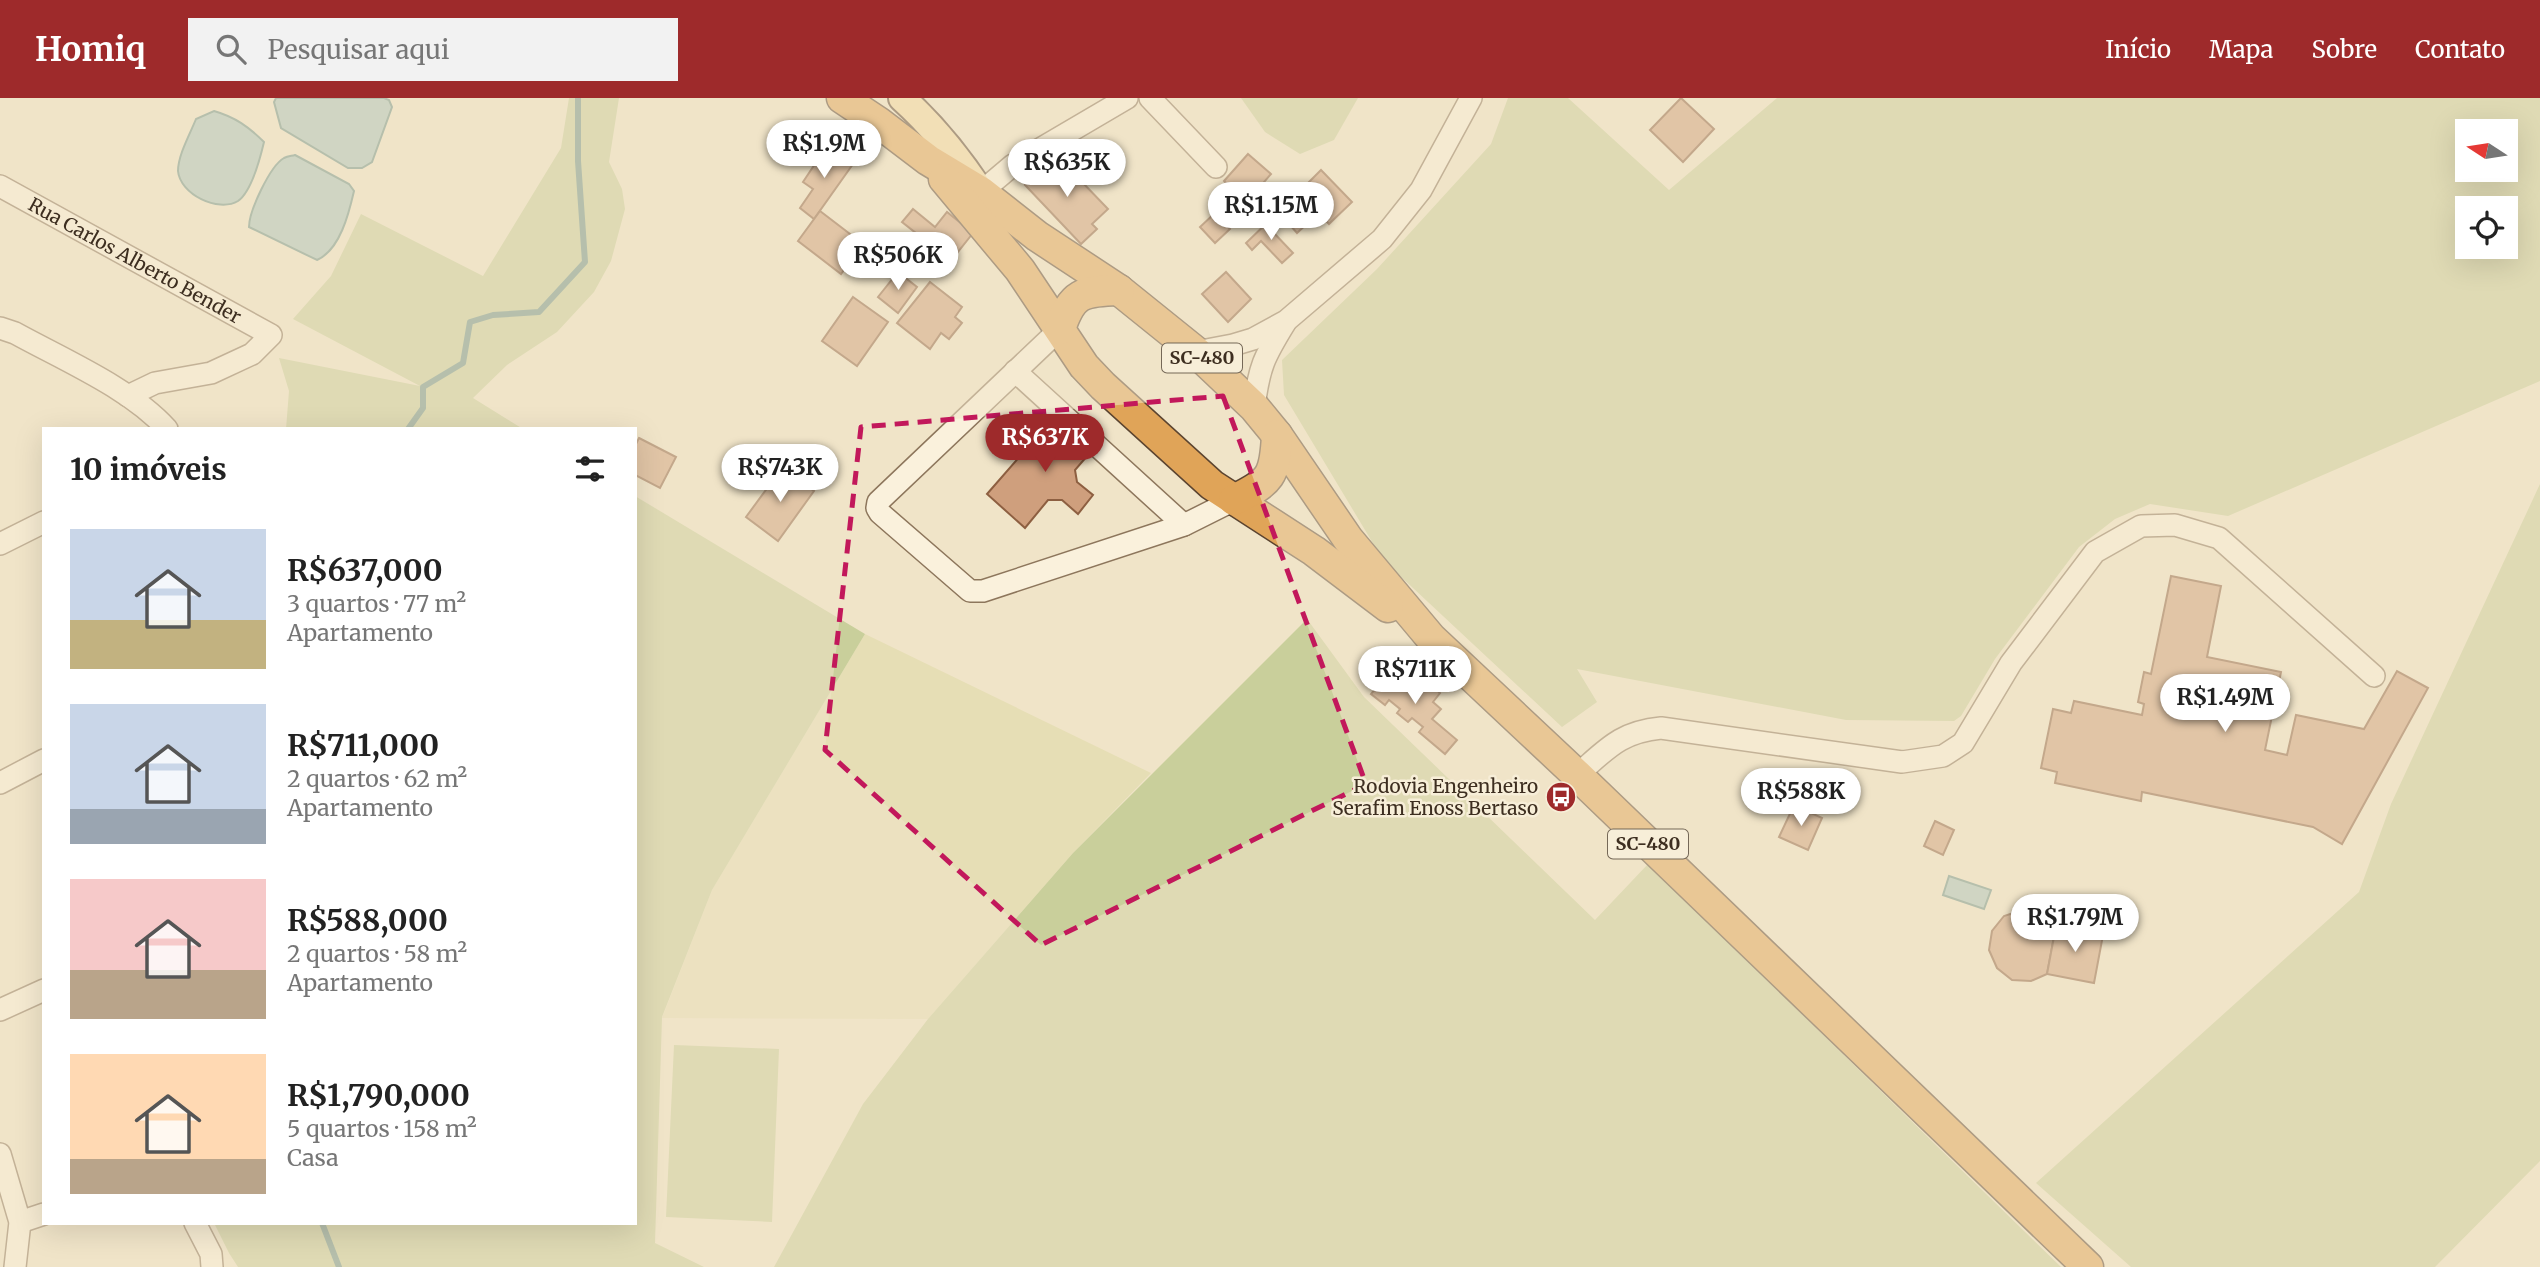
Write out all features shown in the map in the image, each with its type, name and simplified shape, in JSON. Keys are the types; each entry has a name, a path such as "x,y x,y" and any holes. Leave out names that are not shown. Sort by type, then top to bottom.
{"highway":[{"name":"SC-480","path":"842,98 928,160 981,192 1037,236 1119,290 1196,352 1254,407 1277,435 1348,539 1431,638"},
{"name":"SC-480","path":"928,160 1020,270 1084,366 1103,386 1188,464 1234,500 1314,551 1431,638 2088,1267"},
{"path":"1060,329 1067,309 1076,297 1093,290 1119,290"},
{"path":"1234,500 1268,479 1276,461 1277,435"}],"main road":[{"path":"902,98 947,145 981,192"}],"street":[{"path":"981,192 1013,165 1127,98"},
{"path":"1150,98 1216,167"},
{"path":"1196,352 1253,339 1286,321 1382,239 1421,190 1471,98"},
{"name":"Rua Carlos Alberto Bender","path":"0,186 271,335 252,354 211,373 155,383 128,396"},
{"path":"1254,407 1258,374 1265,355 1286,321"},
{"path":"0,328 15,333 128,396 154,414 165,427"},
{"path":"1060,329 878,502 880,513 970,591 983,591 1184,525 1234,500"},
{"path":"1015,371 1184,525"},
{"path":"0,544 42,523"},
{"path":"1577,775 1620,738 1640,730 1661,728 1902,762 1943,755 1963,743 2011,663 2095,552 2141,526 2175,525 2219,538 2374,677"},
{"path":"0,783 42,761"},
{"path":"0,1010 42,991"},
{"path":"0,1154 20,1223 15,1267"},
{"path":"20,1223 42,1215"},
{"path":"196,1225 211,1254 212,1267"}],"highlighted area":[{"path":"1223,396 1366,784 1041,945 825,750 861,427"}],"shaded area":[{"path":"865,634 1151,773 1073,853 928,1019 662,1018 712,890"}],"green space":[{"path":"569,98 619,98 609,162 622,189 625,209 611,261 594,292 557,332 507,365 473,398 520,427 286,427 289,391 279,358 420,386 293,319 331,276 361,214 483,276 561,148"},
{"path":"1241,98 1358,98 1334,140 1300,154 1265,132"},
{"path":"1508,98 1568,98 1669,190 1777,98 2540,98 2540,381 2228,516 2150,504 2115,519 2079,547 1995,659 1961,716 1954,721 1846,720 1577,669 1597,702 1562,727 1383,560 1284,395 1282,360 1377,269 1491,144"},
{"path":"2540,484 2540,1161 2435,1267 2131,1267 2036,1183 2359,892 2391,804"},
{"path":"637,497 865,634 712,890 662,1017 655,1243 704,1267 238,1267 215,1225 637,1225"},
{"path":"1307,619 1364,697 1595,920 1648,864 2061,1267 774,1267 863,1104 928,1019 1073,853"},
{"path":"674,1045 779,1049 772,1222 666,1217"}],"water":[{"path":"276,98 384,98 389,100 392,107 372,162 362,168 348,168 281,128 274,102"},
{"path":"214,111 241,123 264,142 255,174 247,190 238,201 230,204 211,203 193,194 185,187 178,171 182,151 196,119"},
{"path":"295,155 349,184 354,191 337,240 325,255 317,260 249,227 256,200 267,179 278,163"},
{"path":"1949,876 1991,890 1984,909 1943,895"}],"building":[{"path":"1681,98 1714,129 1683,162 1650,130"},
{"path":"827,146 853,164 814,219 800,208 813,189 803,182"},
{"path":"1248,154 1271,174 1247,202 1224,181"},
{"path":"1056,155 1108,209 1092,224 1097,229 1081,244 1025,185"},
{"path":"1321,170 1352,202 1329,224 1299,192"},
{"path":"1294,206 1309,222 1297,233 1283,217"},
{"path":"913,209 935,227 947,212 973,233 942,272 917,252 926,241 902,222"},
{"path":"820,211 863,244 841,274 798,241"},
{"path":"1215,213 1230,229 1215,243 1200,227"},
{"path":"1272,218 1275,222 1272,224 1276,228 1272,231 1293,253 1282,263 1261,241 1252,250 1246,243"},
{"path":"898,272 917,287 898,313 878,297"},
{"path":"1226,272 1251,299 1228,322 1202,294"},
{"path":"930,282 962,307 955,317 962,323 949,339 941,333 930,349 897,323"},
{"path":"853,297 888,322 857,366 822,341"},
{"path":"1056,415 1094,448 1075,470 1077,482 1093,495 1078,514 1062,500 1048,500 1025,528 987,494"},
{"path":"639,438 676,457 660,488 637,476"},
{"path":"782,468 814,491 778,541 746,517"},
{"path":"2171,576 2221,586 2207,657 2281,672 2265,750 2287,755 2296,715 2364,729 2397,671 2428,688 2342,844 2313,827 2142,792 2141,801 2055,783 2057,772 2041,768 2053,709 2071,713 2074,701 2142,715 2144,704 2138,702 2144,672 2151,674"},
{"path":"1393,667 1420,690 1427,681 1440,693 1433,702 1441,709 1432,719 1457,740 1445,754 1419,732 1423,727 1412,718 1408,722 1397,713 1400,709 1389,700 1385,705 1371,694"},
{"path":"1794,805 1822,818 1808,850 1779,837"},
{"path":"1935,821 1954,830 1943,855 1924,846"},
{"path":"2022,910 2041,913 2056,926 2047,974 2031,981 2012,980 1997,968 1989,950 1992,931 2004,916"},
{"path":"2056,926 2103,935 2094,983 2047,974"}],"waterway":[{"path":"409,427 423,408 423,387 463,363 470,322 493,315 539,312 585,262 578,161 578,98"},
{"path":"323,1225 339,1267"}],"place":[{"name":"Rodovia Engenheiro Serafim Enoss Bertaso","path":"1561,797"}]}
